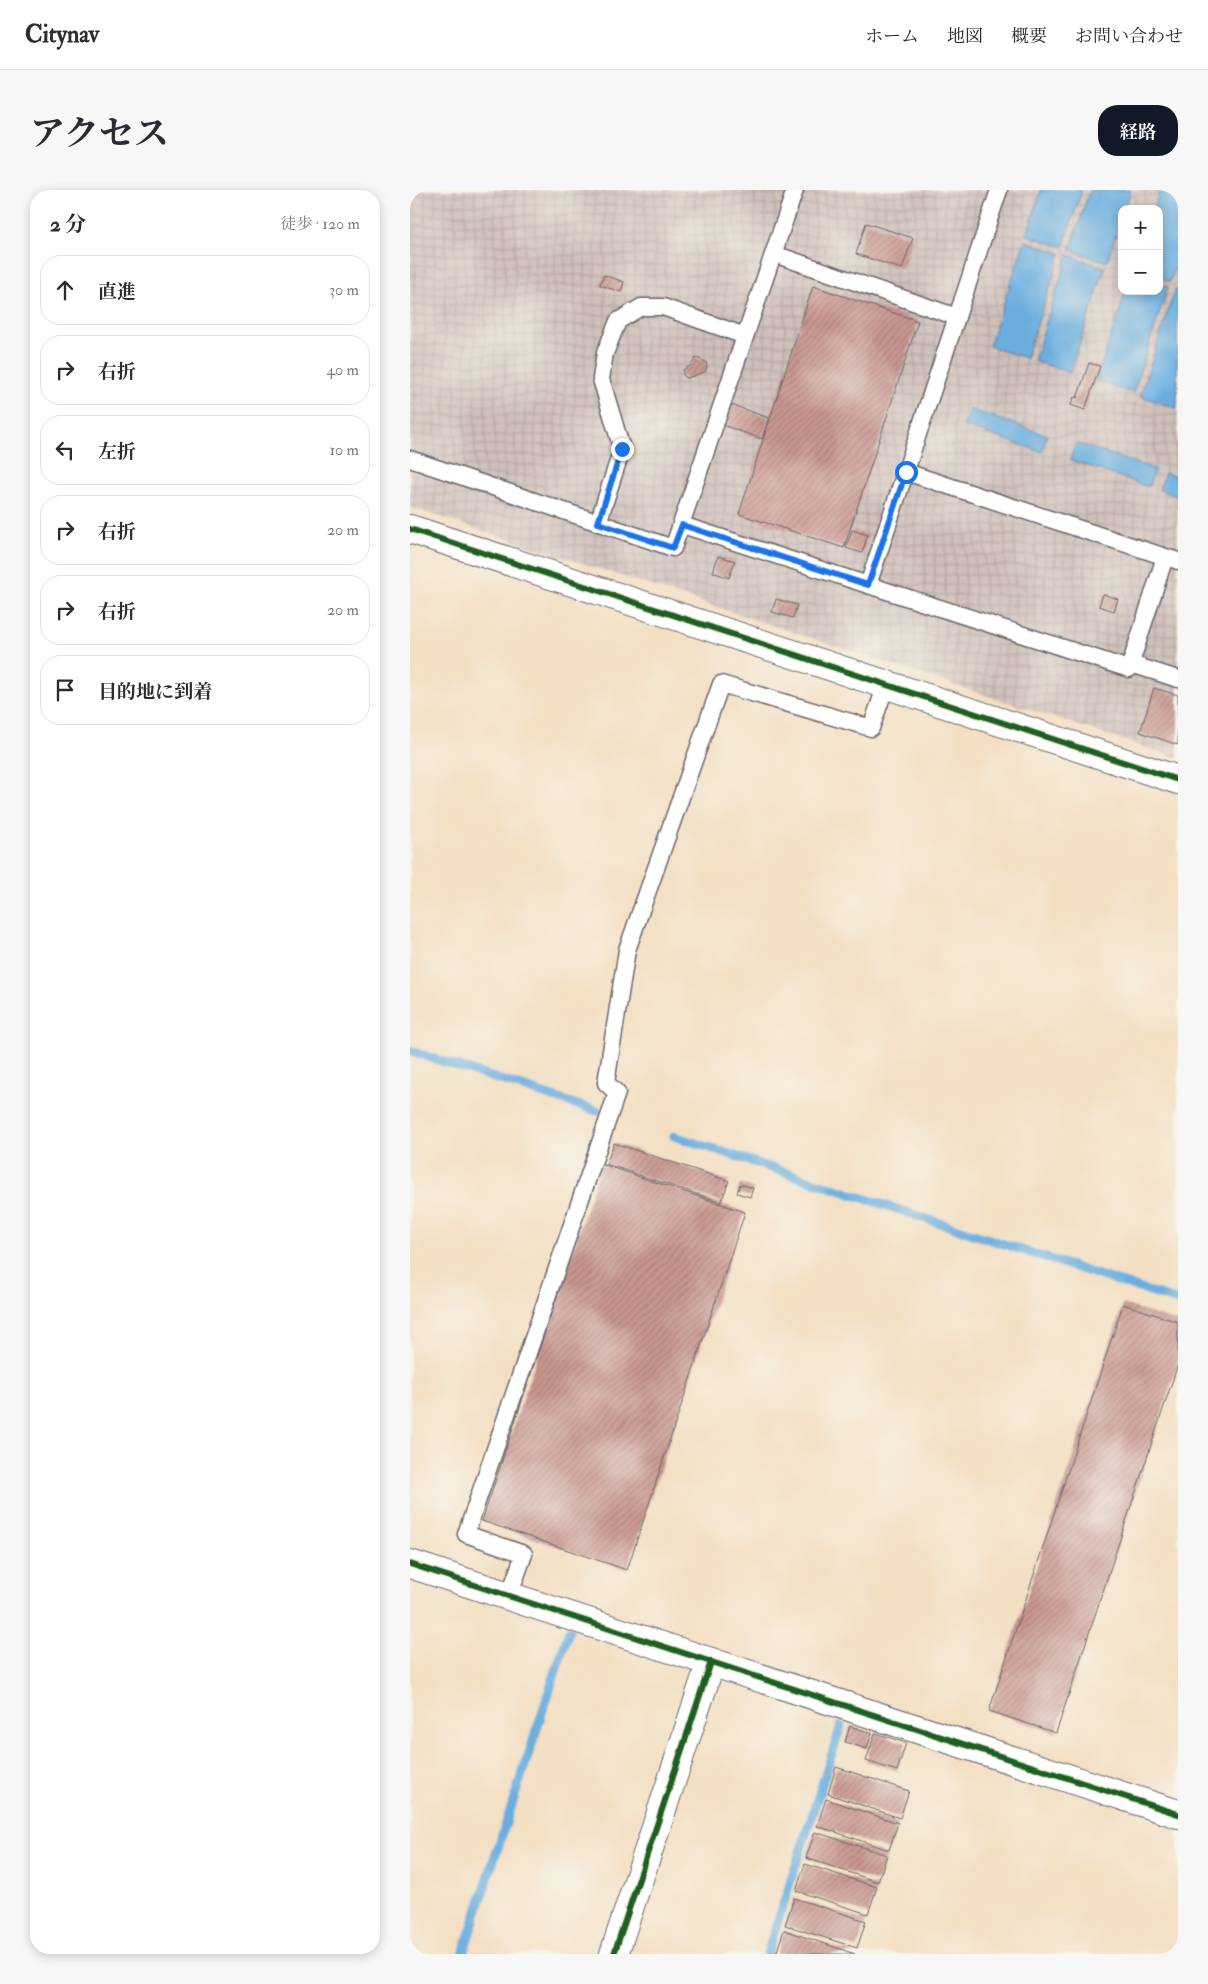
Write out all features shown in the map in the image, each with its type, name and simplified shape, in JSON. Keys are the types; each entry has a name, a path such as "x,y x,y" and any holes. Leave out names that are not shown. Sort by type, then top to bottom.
{"street":[{"path":"410,529 1178,780"},
{"path":"410,1564 1178,1814"},
{"path":"614,1954 711,1662"}],"lane":[{"path":"410,459 673,548 795,190"},
{"path":"868,585 999,190"},
{"path":"774,254 957,317"},
{"path":"598,523 622,449 601,379 605,353 618,321 641,307 662,307 746,336"},
{"path":"682,525 1129,670 1172,559 906,472"},
{"path":"1130,664 1178,679"},
{"path":"509,1596 524,1554 466,1534 617,1093 606,1083 628,950 720,684 871,728 886,685"}],"shaded area":[{"path":"410,190 1178,190 1178,758 410,507"}],"water":[{"path":"1041,190 1082,190 1063,247 1027,235"},
{"path":"1090,190 1131,190 1126,205 1118,205 1118,229 1107,262 1070,250"},
{"path":"1160,190 1178,190 1178,257 1170,282 1163,279 1163,205 1155,205"},
{"path":"1025,241 1061,253 1026,358 989,346"},
{"path":"1068,255 1105,268 1070,373 1034,361"},
{"path":"1163,285 1168,287 1133,393 1096,381 1125,295 1163,295"},
{"path":"1175,290 1178,291 1177,408 1140,396"},
{"path":"969,409 1047,435 1042,452 963,426"},
{"path":"1076,443 1154,469 1149,487 1070,460"},
{"path":"1165,473 1178,477 1178,496 1159,490"}],"building":[{"path":"866,223 913,238 902,269 856,254"},
{"path":"604,275 624,282 621,292 600,285"},
{"path":"813,286 918,321 844,548 739,514"},
{"path":"696,358 706,362 705,372 687,378 683,375 683,370 690,366"},
{"path":"1089,363 1100,366 1085,410 1071,405 1074,397 1077,398"},
{"path":"729,404 769,418 762,439 722,425"},
{"path":"852,530 868,535 862,553 846,548"},
{"path":"718,556 735,561 729,578 713,572"},
{"path":"1103,594 1118,599 1114,611 1099,606"},
{"path":"776,599 797,605 793,618 772,612"},
{"path":"1154,688 1178,695 1178,745 1140,732"},
{"path":"614,1143 729,1181 721,1202 606,1164"},
{"path":"601,1164 745,1212 627,1570 482,1521"},
{"path":"740,1184 753,1188 750,1197 737,1193"},
{"path":"1123,1304 1178,1322 1178,1364 1056,1733 989,1711"},
{"path":"850,1726 872,1733 867,1749 845,1742"},
{"path":"875,1733 906,1743 897,1771 866,1761"},
{"path":"836,1767 909,1791 900,1818 828,1794"},
{"path":"826,1799 898,1823 889,1850 817,1826"},
{"path":"815,1832 887,1855 878,1882 806,1858"},
{"path":"805,1864 877,1887 868,1914 796,1891"},
{"path":"794,1898 866,1921 857,1948 785,1925"},
{"path":"784,1930 855,1954 776,1954"}],"waterway":[{"path":"410,1051 597,1111"},
{"path":"674,1136 1178,1301"},
{"path":"463,1954 569,1631"},
{"path":"767,1954 841,1726"}],"cycle path":[{"path":"410,529 1178,780"},
{"path":"410,1564 1178,1814"},
{"path":"614,1954 711,1662"}],"route":[{"path":"622,449 598,523 673,548 682,525 868,585 906,472"}]}
